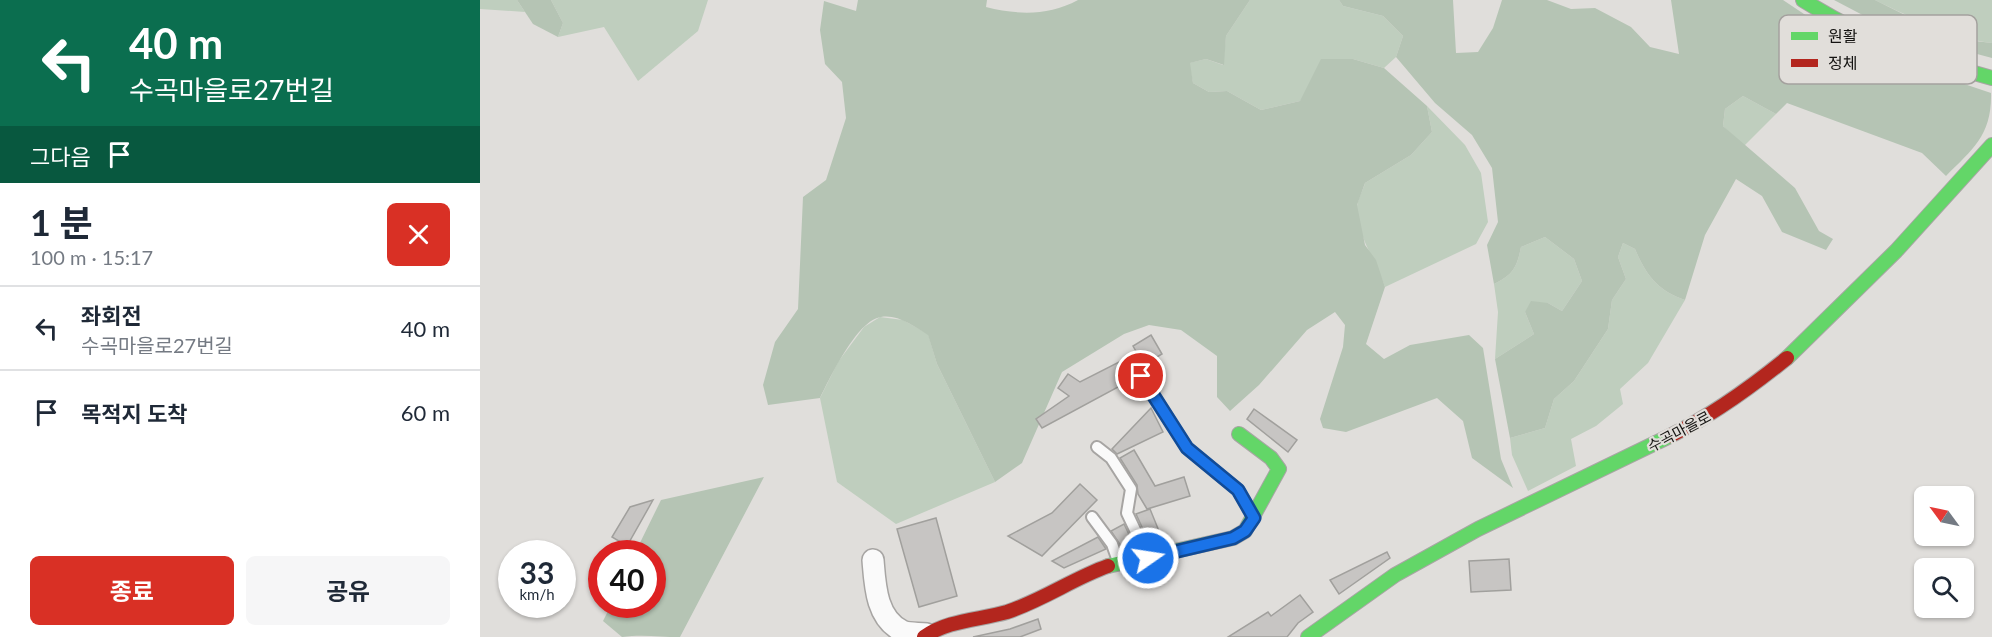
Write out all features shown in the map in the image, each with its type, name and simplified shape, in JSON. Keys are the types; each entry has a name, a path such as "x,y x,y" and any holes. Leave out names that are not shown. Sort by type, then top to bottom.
{"street":[{"path":"1803,0 1827,15"},
{"path":"1977,74 1992,78"},
{"name":"수곡마을로","path":"1308,637 1395,575 1478,529 1705,419 1749,389 1796,350 1896,251 1992,145"},
{"path":"873,560 876,590 885,616 903,632 925,635 954,629 1038,600 1106,567 1233,538 1245,531 1254,518 1279,469 1271,458 1239,434"}],"lane":[{"path":"1141,376 1187,448 1238,490 1254,518"},
{"path":"1097,447 1111,458 1131,489 1127,513 1148,558"},
{"path":"1092,518 1112,544 1119,564"}],"green space":[{"path":"480,0 517,0 525,12 480,9"},
{"path":"517,0 551,0 563,23 558,37 533,24"},
{"path":"551,0 708,0 698,31 638,81 604,27 558,37 563,23"},
{"path":"858,0 987,0 986,7 1021,13 1055,9 1078,0 1250,0 1226,36 1224,65 1206,59 1190,63 1193,83 1209,92 1227,91 1261,110 1300,101 1321,59 1353,59 1384,68 1427,106 1432,132 1411,155 1365,183 1357,205 1365,245 1376,260 1385,287 1366,344 1384,359 1410,345 1469,335 1483,348 1501,459 1513,488 1472,458 1463,421 1437,398 1346,432 1323,428 1320,419 1343,347 1345,325 1335,312 1307,330 1259,385 1230,411 1217,397 1217,356 1181,330 1149,325 1124,334 1062,372 1022,463 995,482 937,364 928,335 900,319 881,317 863,328 845,351 820,398 768,405 763,385 775,342 798,309 803,197 826,180 846,118 842,82 825,64 820,30 824,1 856,11"},
{"path":"1250,0 1339,0 1343,6 1383,16 1403,36 1396,57 1384,68 1353,59 1300,101 1261,110 1227,91 1209,92 1193,83 1189,63 1206,59 1223,65 1226,36"},
{"path":"1339,0 1453,0 1456,53 1478,52 1493,28 1502,0 1547,0 1571,9 1595,8 1631,27 1650,47 1679,54 1671,0 1783,0 1806,15 1779,15 1779,84 1964,84 1991,93 1988,120 1979,140 1965,158 1946,176 1922,153 1787,103 1776,114 1743,96 1725,109 1723,126 1795,188 1819,231 1833,239 1826,250 1782,232 1762,196 1736,179 1705,235 1685,300 1660,287 1644,267 1635,249 1623,243 1618,257 1626,279 1612,300 1608,329 1574,381 1554,399 1545,428 1510,438 1495,359 1534,334 1525,312 1531,301 1548,303 1562,311 1582,281 1574,259 1545,237 1521,247 1513,270 1494,284 1487,245 1498,222 1492,168 1472,135 1435,103 1396,57 1403,36 1383,16 1343,6"},
{"path":"1834,0 1875,0 1905,15 1863,15"},
{"path":"1875,0 1992,0 1992,43 1977,40 1977,15 1906,15"},
{"path":"1977,41 1992,43 1992,58 1977,54"},
{"path":"1743,96 1776,114 1744,146 1723,126 1725,109"},
{"path":"1427,106 1465,145 1481,173 1488,222 1476,244 1385,287 1363,237 1357,206 1365,183 1411,155 1432,132"},
{"path":"1545,237 1574,259 1582,281 1562,311 1548,303 1525,312 1534,334 1495,359 1498,312 1494,284 1513,270 1521,247"},
{"path":"1623,243 1635,249 1644,267 1660,287 1685,300 1648,363 1620,389 1623,404 1596,426 1571,439 1576,466 1528,491 1512,455 1510,438 1545,428 1554,399 1574,381 1608,329 1612,300 1626,279 1618,257"},
{"path":"880,317 903,320 928,334 937,364 995,482 896,524 837,482 820,398 838,362 864,327"},
{"path":"764,477 680,637 622,637 603,621 604,618 666,618 666,540 641,540 661,500"}],"building":[{"path":"1151,335 1162,354 1130,373 1133,379 1042,428 1036,419 1069,396 1058,388 1068,374 1080,382 1137,353 1133,346"},
{"path":"1151,408 1163,432 1117,454 1112,449"},
{"path":"1254,409 1297,440 1288,452 1247,419"},
{"path":"1134,450 1155,486 1184,477 1190,496 1147,509 1138,494 1137,485 1120,458"},
{"path":"1080,484 1097,500 1042,556 1008,536 1052,513"},
{"path":"653,500 630,540 617,540 612,537 630,507"},
{"path":"1150,509 1161,536 1148,540 1136,514"},
{"path":"936,518 957,596 919,607 897,529"},
{"path":"1124,524 1133,543 1121,546 1111,531"},
{"path":"1098,537 1106,549 1064,568 1052,561"},
{"path":"1387,552 1390,558 1339,594 1330,580"},
{"path":"1509,559 1511,590 1471,592 1469,561"},
{"path":"1300,595 1313,612 1298,623 1287,637 1228,637 1268,612 1271,616"},
{"path":"1038,619 1041,629 1020,637 973,637 1010,629"}],"traffic: fast":[{"path":"1803,0 1827,15"},
{"path":"1977,74 1992,78"},
{"path":"1787,358 1896,251 1992,145"},
{"path":"1108,566 1233,538 1245,531 1279,469 1271,458 1239,434"},
{"path":"1308,637 1395,575 1478,529 1670,436"}],"traffic: jam":[{"path":"1670,436 1731,400 1787,358"},
{"path":"924,637 943,627 1020,607 1108,566"}],"route":[{"path":"1141,376 1187,448 1238,490 1254,518 1245,531 1233,538 1148,558"}]}
